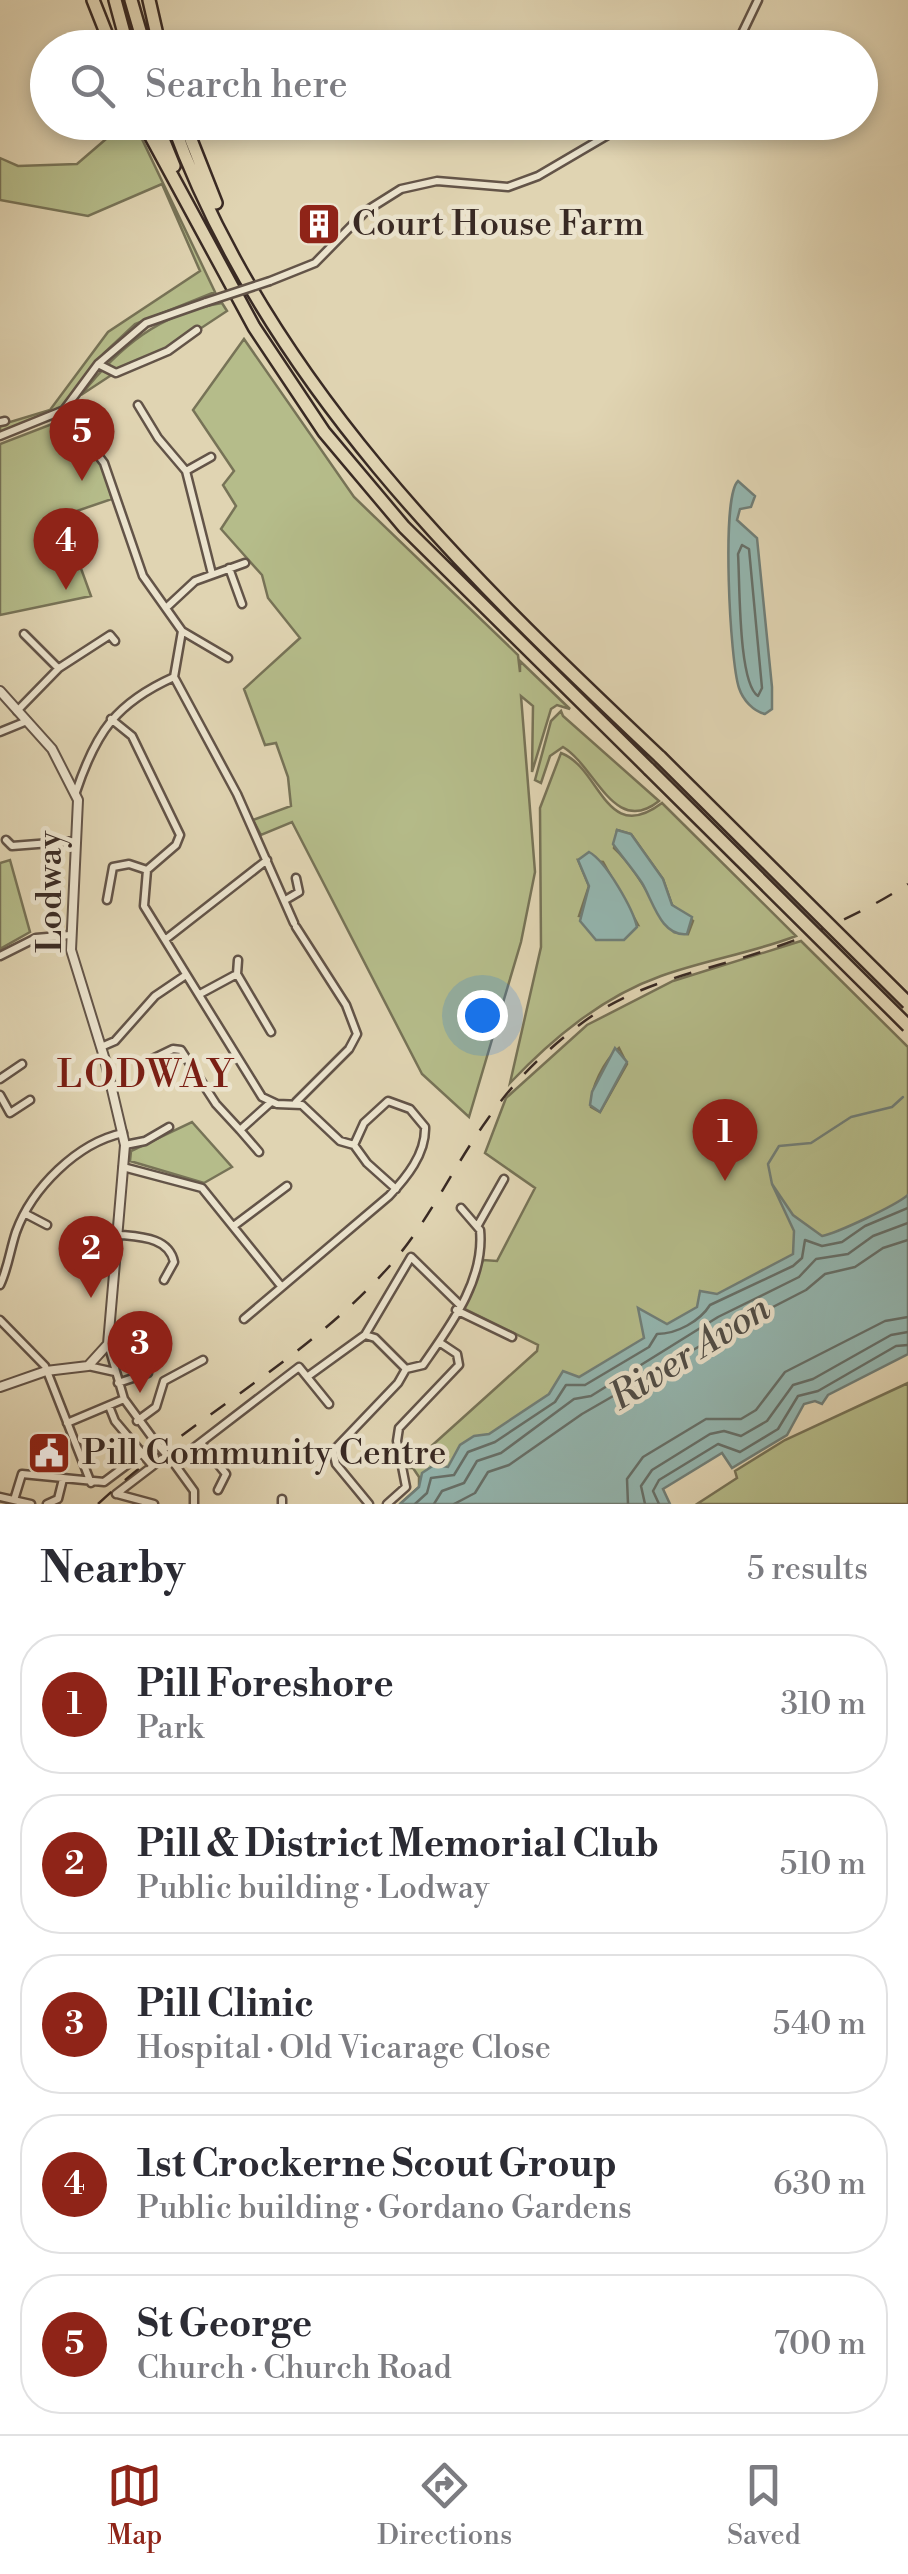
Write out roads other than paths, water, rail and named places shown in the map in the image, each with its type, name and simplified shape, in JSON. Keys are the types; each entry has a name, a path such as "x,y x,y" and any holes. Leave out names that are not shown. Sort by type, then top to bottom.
{"highway":[{"path":"93,0 105,30"},
{"path":"115,0 123,30"},
{"path":"130,0 139,30"},
{"path":"149,0 156,30"},
{"path":"154,140 254,327 324,432 404,528 908,1026"},
{"path":"163,140 193,211"},
{"path":"181,140 243,272 339,423 420,519 523,628 660,757 908,1003"},
{"path":"191,140 243,272"}],"street":[{"path":"743,30 758,0"},
{"path":"0,436 64,410 98,364 146,323 316,262 366,211 401,189 438,181 508,187 538,176 599,140"},
{"path":"98,364 116,373 168,351 197,330"},
{"path":"144,408 186,470 212,574"},
{"path":"64,410 104,462 139,566 166,608 182,631 228,658"},
{"path":"186,470 211,457"},
{"path":"166,608 188,586 245,563"},
{"path":"229,568 242,604"},
{"path":"182,631 174,677 287,899 295,925 346,1005 356,1032 350,1049 296,1102"},
{"path":"29,635 58,668"},
{"path":"17,711 58,668 112,635"},
{"path":"76,792 111,718 146,691 174,677"},
{"path":"0,691 52,749 76,792"},
{"path":"111,718 132,736 179,838"},
{"path":"0,732 27,721"},
{"name":"Lodway","path":"76,792 70,935 125,1144 121,1235 108,1344"},
{"path":"179,838 189,840"},
{"path":"179,838 147,870 144,906 232,1053 270,1103"},
{"path":"8,846 76,841"},
{"path":"166,939 267,860"},
{"path":"106,900 113,868 128,864 147,870"},
{"path":"287,899 299,892 296,878"},
{"path":"0,956 36,938 70,935"},
{"path":"238,960 237,974 271,1032"},
{"path":"200,994 237,974"},
{"path":"100,1047 115,1041 155,996 187,975"},
{"path":"150,1063 173,1049 185,1054 216,1104 259,1152"},
{"path":"0,1078 22,1064"},
{"path":"0,1095 10,1113 30,1100"},
{"path":"244,1319 396,1189 424,1145 425,1127 417,1115 388,1100 364,1123 354,1145"},
{"path":"240,1130 270,1103 296,1102 340,1141 354,1145 366,1164 396,1189"},
{"path":"125,1144 145,1141 166,1128 157,1116"},
{"path":"0,1285 26,1214 49,1180 99,1141 123,1133"},
{"path":"124,1167 199,1186 235,1225 281,1286"},
{"path":"406,1369 422,1367 458,1307 478,1266 478,1225 493,1190 504,1178"},
{"path":"235,1225 287,1186"},
{"path":"461,1208 478,1225"},
{"path":"26,1214 47,1226"},
{"path":"121,1235 151,1238 171,1252 174,1262 164,1280"},
{"path":"307,1377 365,1334 413,1256 458,1307 512,1337"},
{"path":"0,1320 46,1370 91,1483"},
{"path":"365,1334 375,1338 406,1369"},
{"path":"387,1504 406,1486 396,1442 400,1428 459,1365 457,1354 439,1342"},
{"path":"88,1366 108,1344"},
{"path":"108,1344 124,1399 194,1491 194,1504"},
{"path":"137,1421 156,1407 164,1381 181,1376 201,1359"},
{"path":"0,1387 46,1370 88,1366 116,1372"},
{"path":"118,1384 148,1373 146,1366"},
{"path":"174,1464 298,1368 329,1404"},
{"path":"333,1454 341,1439 398,1384 406,1369"},
{"path":"67,1423 124,1399"},
{"path":"109,1406 115,1421 160,1474"},
{"path":"201,1443 226,1474 218,1490"},
{"path":"14,1500 22,1474 91,1483 112,1480 157,1444"},
{"path":"289,1462 308,1452 333,1454 369,1504"},
{"path":"154,1504 116,1494 166,1454"},
{"path":"47,1504 58,1499 63,1480"},
{"path":"0,1498 30,1504"}],"water":[{"path":"738,481 755,496 751,507 740,509 737,520 757,538 772,687 772,709 765,714 753,708 741,692 733,647 728,547 733,493"},
{"path":"617,830 631,834 663,879 672,905 692,917 687,934 664,924 642,883 613,844"},
{"path":"589,852 611,875 634,919 637,927 624,940 596,940 580,921 589,886 578,860"},
{"path":"615,1048 627,1062 600,1112 590,1105 592,1092"},
{"name":"River Avon","path":"772,1184 793,1215 822,1236 908,1195 908,1354 828,1395 822,1404 804,1404 787,1435 732,1468 722,1453 663,1489 670,1504 400,1504 419,1487 422,1473 434,1465 448,1467 460,1445 474,1436 489,1434 549,1394 563,1371 579,1377 644,1338 638,1308 667,1324 697,1307 700,1291 717,1294 793,1254 794,1231"}],"waterway":[{"path":"772,1184 768,1164 779,1146 811,1143 851,1117 892,1107 903,1097"}],"railway":[{"path":"98,1504 353,1303 414,1234 508,1093 582,1023 647,988 820,930 908,884"}],"place":[{"name":"Court House Farm","path":"319,224"},
{"name":"St George","path":"82,481"},
{"name":"1st Crockerne Scout Group","path":"66,590"},
{"name":"Pill Foreshore","path":"725,1181"},
{"name":"Pill & District Memorial Club","path":"91,1298"},
{"name":"Pill Clinic","path":"140,1393"},
{"name":"Pill Community Centre","path":"49,1453"}],"district":[{"name":"LODWAY","path":"146,1075"}]}
